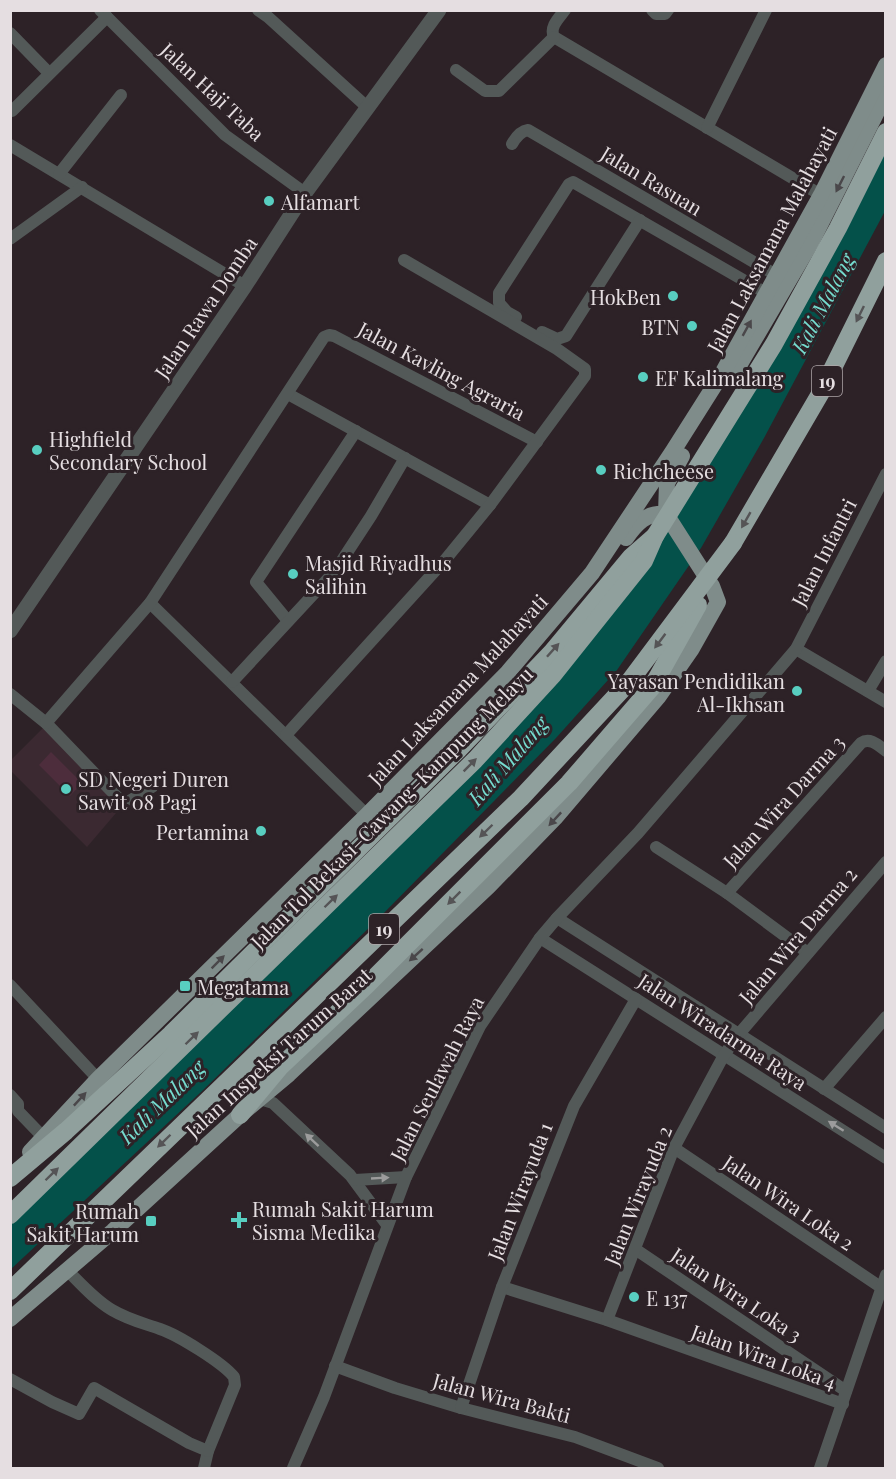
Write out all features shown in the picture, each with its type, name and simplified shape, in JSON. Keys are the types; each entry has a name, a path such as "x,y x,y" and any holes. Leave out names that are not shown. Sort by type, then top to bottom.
{"highway":[{"name":"Jalan Tol Bekasi–Cawang–Kampung Melayu","path":"10,1215 474,760 553,675 644,561 655,536 774,344 838,228 885,132"},
{"name":"19","path":"10,1291 521,798 629,682 732,543 820,394 885,261"},
{"path":"10,1178 66,1131 171,1034 459,749 552,652 631,557 655,536"},
{"path":"240,1115 280,1066 368,984 569,783 652,687 732,543"}],"main road":[{"name":"Jalan Laksamana Malahayati","path":"10,1172 98,1079 367,815 508,672 592,573 723,372 821,195 885,65"},
{"name":"Jalan Laksamana Malahayati","path":"666,515 667,483 751,348 812,241 885,94"},
{"path":"592,573 606,563 637,524 657,513 666,515"},
{"name":"Jalan Inspeksi Tarum Barat","path":"10,1319 113,1231 260,1099 444,929 555,819 659,696 685,659 717,605 716,592 666,515"}],"street":[{"path":"258,10 367,107"},
{"name":"Jalan Rawa Domba","path":"10,631 306,193 439,10"},
{"path":"565,10 553,27 554,37 821,195"},
{"path":"652,10 656,14 665,14 668,10"},
{"path":"707,128 766,10"},
{"path":"12,111 103,14"},
{"name":"Jalan Haji Taba","path":"103,14 225,135 306,193"},
{"path":"10,33 49,73"},
{"path":"456,70 485,91 499,91 554,37"},
{"path":"59,174 121,95"},
{"name":"Jalan Rasuan","path":"512,144 524,130 528,130 776,274"},
{"path":"10,145 245,286"},
{"path":"640,220 566,336 556,339 550,337 507,312 499,303 498,296 569,184 573,182 640,220 766,293"},
{"path":"10,239 82,187"},
{"name":"Jalan Kavling Agraria","path":"286,735 445,560 490,505 585,376 585,369 557,349 404,260"},
{"name":"Jalan Kavling Agraria","path":"46,723 150,603 324,337 334,336 537,442"},
{"path":"288,394 490,505"},
{"path":"288,621 256,582 356,431"},
{"path":"232,682 335,571 405,458"},
{"name":"Jalan Infantri","path":"796,649 885,474"},
{"path":"150,603 367,815"},
{"path":"796,649 885,702"},
{"name":"Jalan Seulawah Raya","path":"293,1468 335,1366 406,1177 480,1026 540,938 638,833 796,649"},
{"path":"868,691 885,661"},
{"path":"10,694 46,723 121,801 126,803 152,787"},
{"name":"Jalan Wira Darma 3","path":"727,893 861,743 870,740 885,751"},
{"path":"656,847 727,893 808,953"},
{"name":"Jalan Wira Darma 2","path":"724,1055 739,1034 885,861"},
{"name":"Jalan Wiradarma Raya","path":"557,918 885,1128"},
{"name":"Jalan Wiradarma Raya","path":"540,938 885,1158"},
{"path":"10,985 98,1079"},
{"name":"Jalan Wirayuda 1","path":"461,1408 502,1287 574,1106 636,999"},
{"path":"824,1089 885,1017"},
{"name":"Jalan Wirayuda 2","path":"607,1320 674,1148 724,1055"},
{"path":"10,1095 18,1104 18,1111 44,1138"},
{"path":"260,1099 273,1103 355,1180 387,1225"},
{"name":"Jalan Wira Loka 2","path":"674,1148 882,1288"},
{"path":"355,1180 406,1177"},
{"name":"Jalan Wira Loka 3","path":"635,1249 846,1391"},
{"path":"67,1270 94,1297 112,1310 137,1323 170,1334 202,1352 234,1377 236,1385 208,1451 204,1468"},
{"path":"820,1468 885,1275"},
{"name":"Jalan Wira Loka 4","path":"502,1287 607,1320 843,1404"},
{"name":"Jalan Wira Bakti","path":"335,1366 395,1388 461,1408 575,1437 658,1468"},
{"path":"10,1379 79,1414 94,1388 189,1443 208,1451"}],"shaded area":[{"name":"SD Negeri Duren Sawit 08 Pagi","path":"43,728 122,806 87,847 11,771 10,761"},
{"path":"51,752 82,783 70,796 39,765"}],"water":[{"name":"Kali Malang","path":"885,132 885,211 764,438 701,548 617,670 556,738 377,920 201,1092 11,1269 11,1215 425,809 644,561"}],"place":[{"name":"Alfamart","path":"269,201"},
{"name":"HokBen","path":"673,296"},
{"name":"BTN","path":"692,326"},
{"name":"EF Kalimalang","path":"643,377"},
{"name":"Highfield Secondary School","path":"37,450"},
{"name":"Richcheese","path":"601,470"},
{"name":"Masjid Riyadhus Salihin","path":"293,574"},
{"name":"Yayasan Pendidikan Al-Ikhsan","path":"797,691"},
{"name":"SD Negeri Duren Sawit 08 Pagi","path":"66,789"},
{"name":"Pertamina","path":"261,831"},
{"name":"Megatama","path":"185,986"},
{"name":"Rumah Sakit Harum Sisma Medika","path":"239,1220"},
{"name":"Rumah Sakit Harum","path":"151,1221"},
{"name":"E 137","path":"634,1297"}]}
